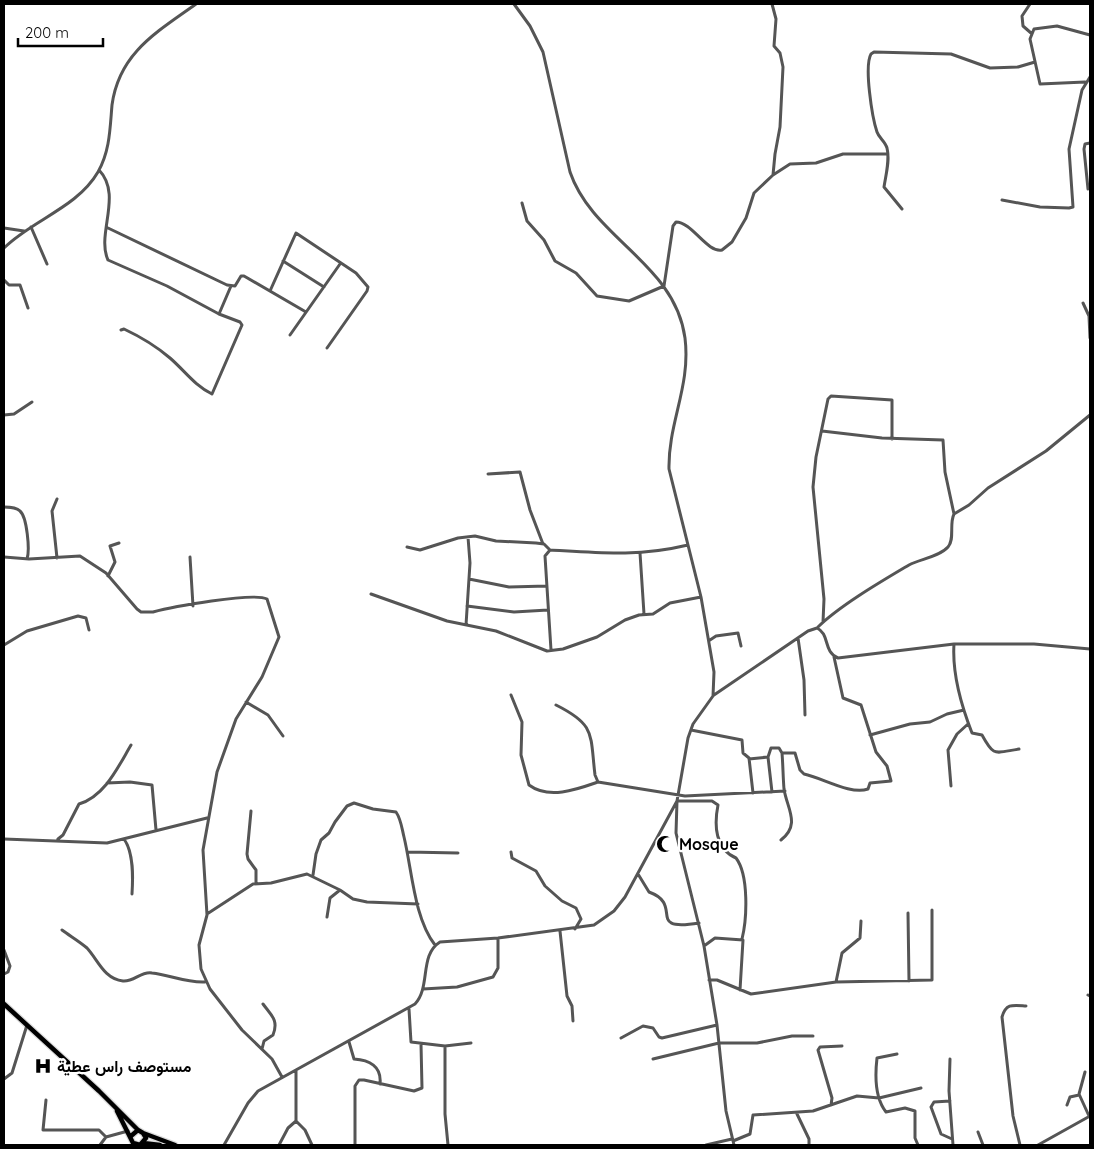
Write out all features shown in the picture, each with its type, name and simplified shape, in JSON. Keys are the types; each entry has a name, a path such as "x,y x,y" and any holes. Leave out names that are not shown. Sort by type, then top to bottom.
{"main road":[{"path":"4,1005 27,1024 140,1131 146,1138 144,1144"},
{"path":"115,1107 131,1136 132,1142 137,1145 160,1145"},
{"path":"131,1136 140,1131"},
{"path":"140,1131 174,1145"}],"street":[{"path":"4,248 24,231 75,198 99,170 108,144 116,84 127,61 142,45 196,4"},
{"path":"514,4 530,26 543,52 570,172 576,190 604,225 636,253 664,286 682,324 686,349 685,382 670,449 669,469 701,597 714,659 713,696"},
{"path":"772,4 776,19 774,46 782,56 783,68 780,127 774,154 773,175"},
{"path":"1030,4 1022,18 1023,26 1031,34 1040,85 1086,82"},
{"path":"1031,34 1037,28 1052,26 1090,35"},
{"path":"902,209 885,190 888,154 885,142 877,134 870,98 869,57 874,52 951,54 990,68 1018,67 1035,62"},
{"path":"1002,200 1040,207 1073,207 1069,149 1079,102 1086,82 1090,77"},
{"path":"1088,189 1084,149 1085,144 1090,143"},
{"path":"664,286 675,223 677,221 684,224 714,250 722,250 732,242 746,218 754,193 773,175 790,164 816,163 843,154 888,154"},
{"path":"99,170 109,185 108,260 167,286 220,314 240,322 242,325 212,394 186,377 171,359 145,339 124,328 120,330"},
{"path":"522,203 527,221 544,240 555,261 576,273 597,296 629,301 664,286"},
{"path":"31,227 47,264"},
{"path":"4,228 24,231"},
{"path":"108,228 231,286 235,286 241,276 244,276 306,312"},
{"path":"270,291 296,234 299,233 340,264 356,273 368,289 327,348"},
{"path":"283,261 324,287"},
{"path":"290,334 340,264"},
{"path":"4,280 9,285 20,285 28,308"},
{"path":"220,314 231,286"},
{"path":"1083,303 1089,316 1090,338"},
{"path":"823,622 824,599 813,487 816,458 827,402 832,396 890,399 893,401 892,439"},
{"path":"4,415 14,414 32,402"},
{"path":"954,514 968,506 988,488 1046,452 1090,415"},
{"path":"224,1145 252,1096 282,1077 409,1009 419,1000 423,989 428,957 435,945 451,940 560,932 594,925 614,911 638,874 676,801 691,730 713,696 911,564 944,550 951,540 951,526 954,514 945,472 942,440 892,439 822,431"},
{"path":"488,474 520,472 530,510 544,544 550,550 616,554 660,552 688,545"},
{"path":"57,498 52,510 57,558"},
{"path":"4,507 16,508 23,515 29,550 27,559"},
{"path":"407,547 420,550 468,537 506,542 529,541 544,544"},
{"path":"466,625 469,579 468,537"},
{"path":"108,576 115,562 110,546 119,543"},
{"path":"550,550 545,556 551,650"},
{"path":"640,553 644,614"},
{"path":"4,557 27,559 80,556 108,576 133,606 142,612 193,606 230,598 259,596 267,598 280,637 262,677 236,719 219,763 207,818 203,850 207,915 199,944 201,970 206,982 242,1030 272,1059 282,1077"},
{"path":"190,557 193,606"},
{"path":"469,579 509,587 547,586"},
{"path":"371,594 394,600 425,614 496,631 544,650 563,649 597,637 625,620 658,612 670,604 701,597"},
{"path":"467,606 514,612 548,610"},
{"path":"4,645 27,631 78,616 86,618 89,630"},
{"path":"782,752 795,753 800,770 804,774 854,789 865,790 868,789 872,782 891,781 887,766 876,752 860,705 843,698 834,657 827,649 821,630 817,628"},
{"path":"710,640 716,636 738,633 741,646"},
{"path":"798,638 804,680 805,715"},
{"path":"834,657 844,659 954,644 1034,644 1090,649"},
{"path":"954,644 953,660 964,710 972,733 982,735 990,750 1001,752 1019,749"},
{"path":"714,685 722,689"},
{"path":"511,695 522,722 521,755 529,785 540,790 559,792 598,782 678,796 784,791"},
{"path":"246,702 268,715 283,736"},
{"path":"556,705 583,721 589,729 598,782"},
{"path":"870,735 910,724 930,722 947,714 964,710"},
{"path":"951,786 948,750 957,734 968,724"},
{"path":"691,730 742,740 743,753 749,759 754,793"},
{"path":"57,840 63,835 79,804 92,800 107,783 131,745"},
{"path":"772,792 768,757 771,748 774,747 779,748 782,752 784,791 793,817 786,836 781,840"},
{"path":"749,759 768,757"},
{"path":"107,783 130,782 152,785 156,830"},
{"path":"676,801 677,843 704,946 717,1025 722,1089 733,1142"},
{"path":"676,801 712,801 718,805 715,826 722,847 728,855 736,858 741,867 746,913 742,939 745,942 740,990"},
{"path":"313,876 316,854 321,840 329,833 342,810 354,803 397,813 408,852 418,904 429,938 435,945"},
{"path":"252,811 247,854 248,859 256,870 256,883"},
{"path":"4,839 30,842 57,840 93,844 124,839 207,818"},
{"path":"124,839 131,863 132,894"},
{"path":"408,852 458,853"},
{"path":"511,852 512,858 536,871 545,886 562,901 576,908 581,918 574,929"},
{"path":"207,915 256,883 271,883 307,874 320,882 340,890 353,899 367,902 418,904"},
{"path":"638,874 648,892 658,895 664,901 667,920 671,924 680,926 699,923"},
{"path":"327,917 330,898 340,890"},
{"path":"709,980 717,980 750,994 836,982 909,981 933,978 932,910"},
{"path":"908,913 909,981"},
{"path":"836,982 842,953 860,938 861,921"},
{"path":"62,930 85,947 103,970 120,980 127,981 144,973 152,972 186,981 206,982"},
{"path":"560,932 567,996 572,1006 573,1021"},
{"path":"423,989 467,986 493,977 498,968 498,938"},
{"path":"704,946 715,938 742,939"},
{"path":"4,950 10,966 8,972 4,974"},
{"path":"262,1004 274,1017 276,1026 273,1035 264,1041 262,1049"},
{"path":"1020,1145 1013,1116 1002,1017 1005,1008 1010,1004 1026,1006"},
{"path":"409,1009 409,1040 414,1044 446,1046 471,1043"},
{"path":"4,1078 12,1073 27,1024"},
{"path":"621,1038 643,1026 653,1028 659,1037 662,1038 717,1025"},
{"path":"653,1059 719,1043 757,1043 792,1036 813,1036"},
{"path":"349,1042 354,1059 368,1060 376,1067 380,1074 380,1084"},
{"path":"355,1145 355,1086 359,1080 414,1091 422,1088 421,1044"},
{"path":"446,1046 445,1106 448,1145"},
{"path":"830,1106 832,1098 818,1050 820,1047 842,1046"},
{"path":"897,1054 877,1058 876,1081 879,1098 886,1112 906,1108 916,1111 915,1138 918,1145"},
{"path":"950,1059 953,1145"},
{"path":"296,1070 296,1121 305,1130 312,1145"},
{"path":"1038,1145 1089,1116 1079,1095 1085,1072"},
{"path":"706,1145 733,1142 750,1134 753,1115 797,1114 820,1110 857,1096 879,1098 921,1088"},
{"path":"1067,1106 1070,1097 1079,1095"},
{"path":"46,1100 43,1130 99,1130 106,1136"},
{"path":"950,1101 934,1102 931,1107 941,1134 952,1139"},
{"path":"797,1114 809,1139 809,1145"},
{"path":"279,1145 288,1128 296,1121"},
{"path":"100,1145 106,1136 128,1131"},
{"path":"978,1132 982,1145"}],"place":[{"name":"Mosque","path":"665,844"},
{"name":"مستوصف راس عطية","path":"43,1066"}]}
